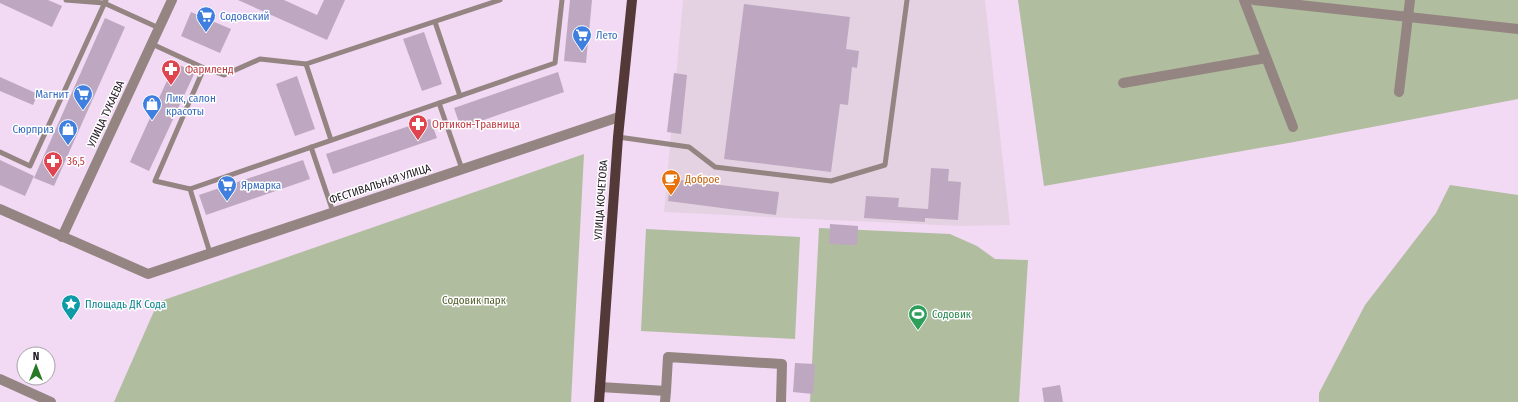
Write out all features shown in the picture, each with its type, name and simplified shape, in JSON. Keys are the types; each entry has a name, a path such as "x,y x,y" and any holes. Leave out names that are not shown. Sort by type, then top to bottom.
{"main road":[{"name":"УЛИЦА КОЧЕТОВА","path":"599,402 619,117 632,0"}],"street":[{"name":"УЛИЦА ТУКАЕВА","path":"62,237 172,0"},
{"path":"1244,0 1293,127"},
{"path":"1254,0 1518,29"},
{"path":"1399,92 1410,0"},
{"path":"1123,83 1266,58"},
{"name":"ФЕСТИВАЛЬНАЯ УЛИЦА","path":"62,237 148,274 619,117"},
{"path":"0,209 62,237"},
{"path":"665,402 668,357 782,364 781,402"},
{"path":"0,379 36,399 51,402"},
{"path":"600,387 666,391"}],"lane":[{"path":"66,0 105,2 159,28"},
{"path":"152,44 224,76 260,60 306,64 500,0"},
{"path":"204,68 155,181 190,189 555,63 562,0"},
{"path":"618,137 689,147 715,167 831,181 886,166 907,0"},
{"path":"0,152 30,166 105,2"},
{"path":"435,22 460,96"},
{"path":"306,64 331,140"},
{"path":"439,103 462,169"},
{"path":"311,147 333,212"},
{"path":"190,189 210,253"}],"shaded area":[{"path":"683,0 985,0 1010,225 960,226 664,212"}],"green space":[{"path":"1018,0 1518,0 1518,99 1294,142 1044,186"},
{"name":"Содовик парк","path":"584,154 571,402 114,402 158,302"},
{"path":"1450,185 1518,195 1518,402 1319,402 1319,393 1365,305 1436,213"},
{"name":"Содовик","path":"819,228 950,234 977,246 995,259 1028,260 1019,402 810,402"},
{"path":"646,229 800,237 795,339 641,331"}],"building":[{"path":"0,0 48,0 62,6 52,27 0,3"},
{"path":"238,0 284,0 317,15 324,0 345,0 327,40"},
{"path":"570,0 592,0 586,63 564,61"},
{"path":"744,4 850,17 846,49 859,51 857,68 852,67 848,105 840,104 831,172 724,159"},
{"name":"Содовский","path":"191,12 231,29 220,53 181,36"},
{"path":"105,18 125,27 54,186 34,178"},
{"path":"424,32 442,84 422,91 403,39"},
{"path":"175,63 195,72 149,171 130,162"},
{"path":"558,72 564,92 461,128 454,108"},
{"path":"674,73 687,75 681,134 667,132"},
{"path":"297,76 315,129 295,136 276,84"},
{"path":"0,77 38,94 33,105 0,91"},
{"path":"430,119 437,138 333,174 326,154"},
{"path":"0,160 34,176 25,196 0,185"},
{"path":"303,160 310,179 206,215 199,195"},
{"path":"931,168 949,169 948,181 961,182 958,220 925,218 925,222 864,218 866,196 899,198 898,207 928,209"},
{"path":"671,179 779,192 776,215 668,201"},
{"path":"830,224 858,226 857,245 829,244"},
{"path":"795,363 815,364 813,394 793,392"},
{"path":"1060,385 1063,402 1044,402 1042,388"}],"place":[{"name":"Содовский","path":"206,33"},
{"name":"Лето","path":"582,52"},
{"name":"Фармленд","path":"171,86"},
{"name":"Магнит","path":"83,111"},
{"name":"Лик, салон красоты","path":"152,121"},
{"name":"Ортикон-Травница","path":"418,141"},
{"name":"Сюрприз","path":"68,146"},
{"name":"36,5","path":"53,178"},
{"name":"Доброе","path":"671,196"},
{"name":"Ярмарка","path":"227,202"},
{"name":"Площадь ДК Сода","path":"71,321"},
{"name":"Содовик","path":"918,331"}]}
